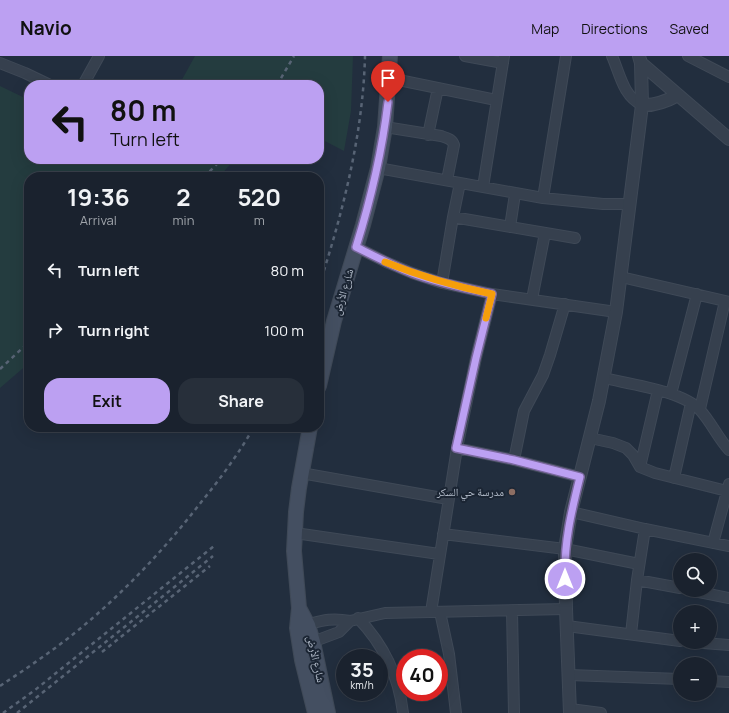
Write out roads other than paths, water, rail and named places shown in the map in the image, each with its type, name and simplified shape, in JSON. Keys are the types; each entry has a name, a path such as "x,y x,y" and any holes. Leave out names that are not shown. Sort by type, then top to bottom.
{"main road":[{"name":"شارع الأرض","path":"324,364 334,321 378,168 385,127 390,56"},
{"name":"شارع الأرض","path":"309,432 302,473 295,533 295,568 298,608 306,645 315,713"},
{"name":"شارع الأرض","path":"306,645 328,713"}],"street":[{"path":"86,80 99,56"},
{"path":"465,56 503,59 483,187"},
{"path":"543,198 566,56"},
{"path":"612,56 622,83 634,101 642,105 650,106 664,102 678,95"},
{"path":"688,56 729,76"},
{"path":"601,713 570,711 565,549 571,512 604,378 616,312 642,105 640,59"},
{"path":"640,59 729,140"},
{"path":"0,63 40,80"},
{"path":"389,78 496,100"},
{"path":"428,134 438,88"},
{"path":"385,127 449,138 453,141 454,145 447,180"},
{"path":"378,168 515,194 587,203 629,204"},
{"path":"442,283 460,183"},
{"path":"510,227 515,194"},
{"path":"453,217 575,238"},
{"path":"532,299 545,233"},
{"path":"356,247 412,273 442,283 492,294 616,312"},
{"path":"621,276 727,301 700,409"},
{"path":"456,713 449,654 436,612 440,554 456,448 492,294"},
{"path":"672,394 697,294"},
{"path":"514,460 524,412 543,375 565,304"},
{"path":"604,378 672,394 691,403 700,409 722,443 729,450"},
{"path":"640,467 658,390"},
{"path":"674,478 691,403"},
{"path":"590,438 613,443 626,448 633,455 640,467 655,473 728,488 712,543"},
{"path":"456,448 514,460 580,477"},
{"path":"302,473 448,498"},
{"path":"571,512 729,546"},
{"path":"631,634 639,564 645,529"},
{"path":"295,533 440,554"},
{"path":"443,534 565,549 639,564"},
{"path":"637,580 673,587"},
{"path":"717,596 729,598"},
{"path":"302,626 314,622 337,618 354,620 385,613 566,609"},
{"path":"512,611 514,713"},
{"path":"306,645 339,632 354,620"},
{"path":"354,620 370,631 381,647 398,684 403,713"},
{"path":"567,626 673,640"},
{"path":"717,644 729,645"},
{"path":"569,675 673,679"},
{"path":"717,681 729,682"}],"railway":[{"path":"280,80 294,56"},
{"path":"324,270 344,201 356,144 365,56"},
{"path":"209,172 217,164"},
{"path":"0,369 24,347"},
{"path":"0,686 45,656 77,631 104,608 134,579 176,533 209,492 236,456 251,432"},
{"path":"3,713 35,690 214,546"},
{"path":"17,713 213,556"},
{"path":"102,652 210,566"}],"place":[{"name":"مدرسة حي السكر","path":"512,492"}]}
